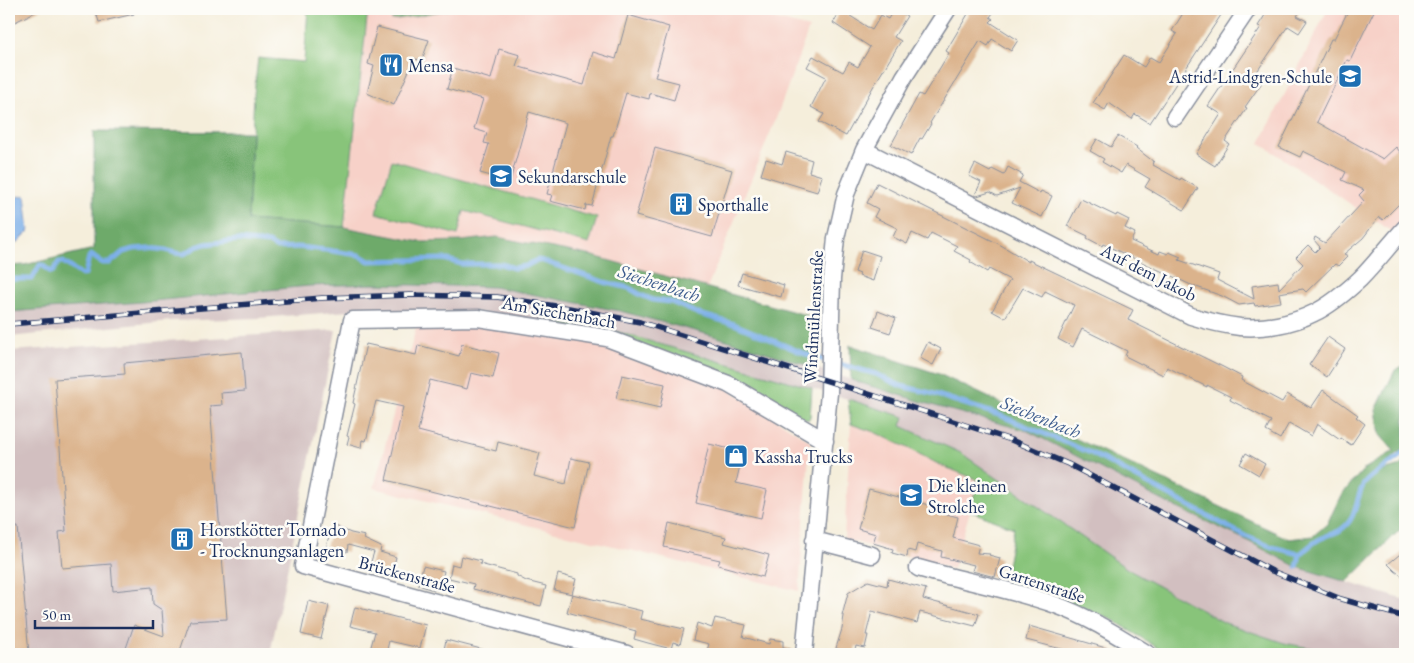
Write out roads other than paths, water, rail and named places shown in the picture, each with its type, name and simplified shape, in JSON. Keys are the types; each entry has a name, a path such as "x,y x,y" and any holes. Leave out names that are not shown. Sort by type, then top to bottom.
{"street":[{"name":"Windmühlenstraße","path":"804,654 825,440 831,352 832,279 836,238 846,194 864,150 904,77 948,9"},
{"path":"1175,117 1248,9"},
{"name":"Auf dem Jakob","path":"864,150 1191,316 1241,327 1263,327 1288,323 1315,313 1360,278 1405,228"},
{"name":"Am Siechenbach","path":"352,320 478,318 607,338 728,384 825,440"},
{"name":"Brückenstraße","path":"352,320 302,566 627,654"},
{"path":"814,540 872,556"},
{"name":"Gartenstraße","path":"918,568 1056,605 1100,625 1148,654"}],"water":[{"path":"25,195 29,231 18,242 9,243 9,199"}],"waterway":[{"name":"Siechenbach","path":"9,281 14,279 32,279 40,265 51,272 59,262 63,262 82,275 85,274 91,255 102,263 110,263 123,252 134,249 149,248 184,254 205,244 238,240 269,243 277,248 298,247 359,255 369,261 444,259 462,264 501,264 514,268 526,266 537,260 543,261 604,282 629,288 653,300 671,302 699,314 734,324 810,356 876,374 901,386 931,393 999,415 1093,454 1245,536 1272,547 1300,554"},
{"path":"1297,567 1300,554 1316,541 1345,527 1351,519 1362,488 1368,479 1396,460 1405,451"}],"railway":[{"path":"9,324 322,298 410,295 497,297 569,308 640,322 1011,440 1068,464 1272,571 1341,599 1405,617"}],"place":[{"name":"Mensa","path":"391,65"},
{"name":"Astrid-Lindgren-Schule","path":"1350,76"},
{"name":"Sekundarschule","path":"501,176"},
{"name":"Sporthalle","path":"681,204"},
{"name":"Kassha Trucks","path":"736,456"},
{"name":"Die kleinen Strolche","path":"911,495"},
{"name":"Horstkötter Tornado - Trocknungsanlagen","path":"182,539"}]}
